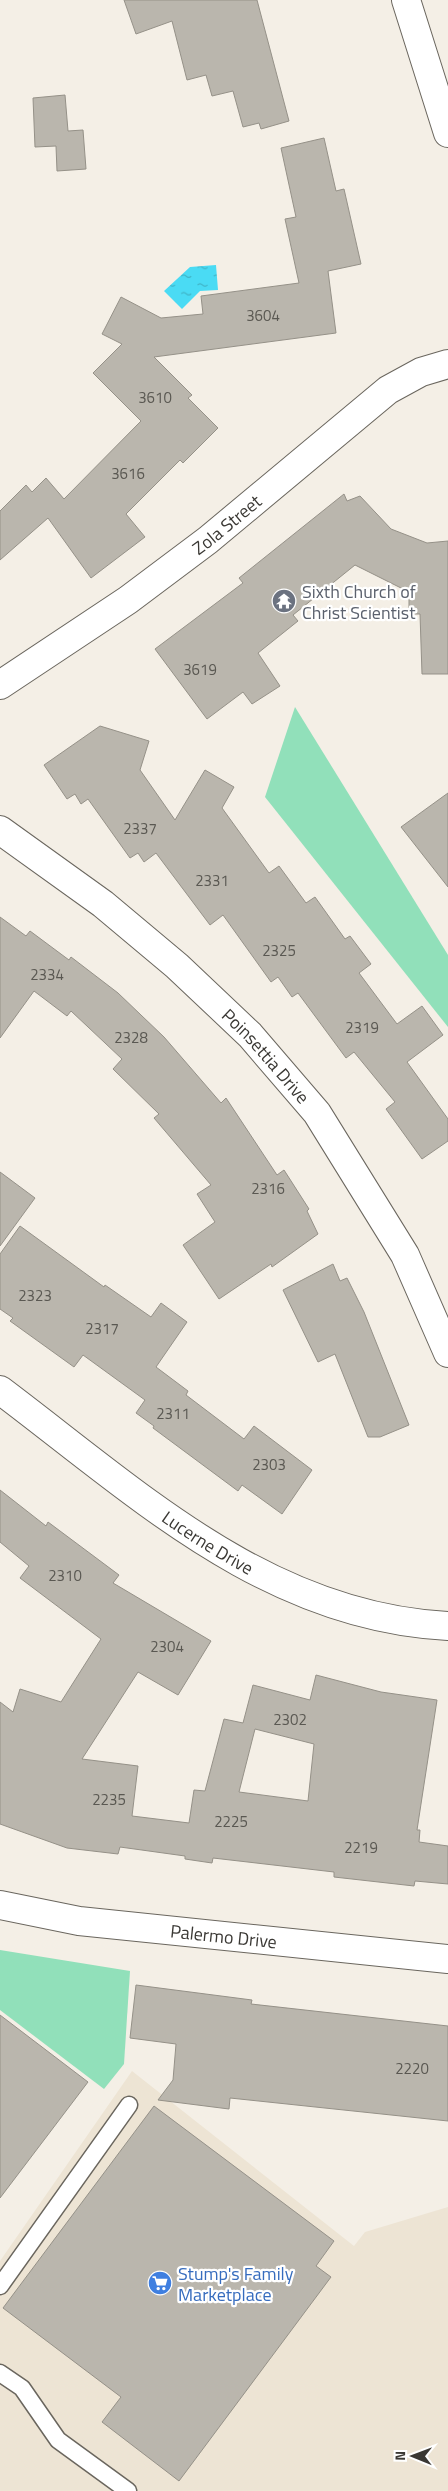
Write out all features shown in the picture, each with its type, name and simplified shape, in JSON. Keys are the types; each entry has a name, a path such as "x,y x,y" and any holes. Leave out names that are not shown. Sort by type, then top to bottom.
{"street":[{"path":"406,0 448,133"},
{"name":"Zola Street","path":"0,685 128,600 208,540 388,390 421,372 448,364"},
{"name":"Poinsettia Drive","path":"0,830 103,904 177,966 250,1035 317,1113 405,1255 448,1353"},
{"name":"Lucerne Drive","path":"0,1390 162,1512 234,1561 301,1594 372,1616 416,1625 448,1626"},
{"name":"Palermo Drive","path":"0,1905 79,1921 448,1958"}],"lane":[{"path":"0,2286 129,2105"},
{"path":"0,2373 22,2388 58,2440 128,2491"}],"shaded area":[{"path":"132,2071 354,2246 365,2232 448,2207 448,2491 0,2491 0,2261"}],"green space":[{"path":"295,707 448,955 448,1027 265,797"},
{"path":"0,1950 130,1971 124,2064 104,2089 0,2010"}],"water":[{"path":"216,265 218,290 200,291 182,309 164,291 190,267"}],"building":[{"path":"124,0 257,0 289,121 261,129 259,123 243,127 233,91 212,96 206,75 187,80 172,21 136,34"},
{"path":"65,95 68,131 83,130 86,169 57,171 56,146 35,147 33,98"},
{"path":"324,138 336,191 344,189 361,264 328,271 336,333 154,357 192,395 188,398 218,428 183,463 180,460 126,514 145,537 91,578 48,518 0,560 0,511 26,485 32,492 46,478 64,499 141,421 93,373 122,344 102,334 121,297 161,318 203,314 201,296 299,283 285,219 296,217 281,148"},
{"name":"Sixth Church of Christ Scientist","path":"344,494 347,501 360,496 391,529 427,543 448,541 448,674 422,674 420,614 409,614 409,592 355,565 293,615 298,621 258,653 280,686 252,704 243,692 207,719 155,649 243,583 239,578"},
{"path":"100,726 149,741 140,770 175,820 205,770 234,787 222,808 269,873 279,866 306,903 315,897 345,939 350,936 371,964 359,973 397,1024 422,1006 443,1035 407,1062 448,1119 448,1141 422,1159 386,1109 395,1102 354,1052 346,1058 298,993 292,997 278,977 271,982 223,915 210,925 156,853 144,862 138,853 130,858 88,799 81,804 75,794 67,799 44,765"},
{"path":"448,793 448,887 401,827"},
{"path":"0,917 26,936 30,931 69,960 71,957 118,993 164,1037 221,1103 226,1098 277,1175 284,1170 309,1209 307,1211 318,1234 272,1267 271,1264 219,1299 183,1245 215,1222 197,1194 211,1185 154,1118 159,1114 113,1069 122,1059 71,1011 67,1016 34,991 0,1038"},
{"path":"0,1172 35,1198 0,1246"},
{"path":"20,1226 104,1287 105,1285 151,1317 161,1303 187,1322 156,1367 188,1391 186,1395 244,1439 254,1426 312,1470 282,1514 242,1485 238,1491 153,1428 154,1426 136,1413 145,1400 83,1355 74,1367 10,1321 13,1318 0,1309 0,1254"},
{"path":"333,1264 340,1281 347,1278 364,1312 409,1425 380,1437 368,1437 335,1354 318,1362 283,1290"},
{"path":"0,1490 46,1526 48,1522 119,1575 113,1583 211,1641 178,1695 138,1672 82,1759 138,1766 132,1816 189,1823 194,1790 205,1791 224,1719 243,1723 253,1685 310,1700 316,1675 381,1692 437,1700 417,1830 420,1830 419,1842 448,1846 448,1884 415,1881 414,1886 334,1877 334,1872 213,1858 212,1863 185,1859 185,1856 120,1847 118,1854 67,1848 0,1824 0,1702 13,1712 20,1689 61,1702 101,1639 20,1578 29,1566 0,1542","holes":["255,1729 314,1744 308,1801 239,1792"]},
{"path":"136,1985 252,2000 251,2004 448,2026 448,2121 230,2098 229,2109 158,2100 173,2080 176,2044 130,2038"},
{"path":"0,2015 88,2082 0,2198"},
{"path":"154,2106 334,2241 316,2266 331,2277 179,2481 102,2422 121,2397 3,2308"}],"place":[{"name":"Sixth Church of Christ Scientist","path":"284,601"},
{"name":"Stump's Family Marketplace","path":"160,2283"}]}
